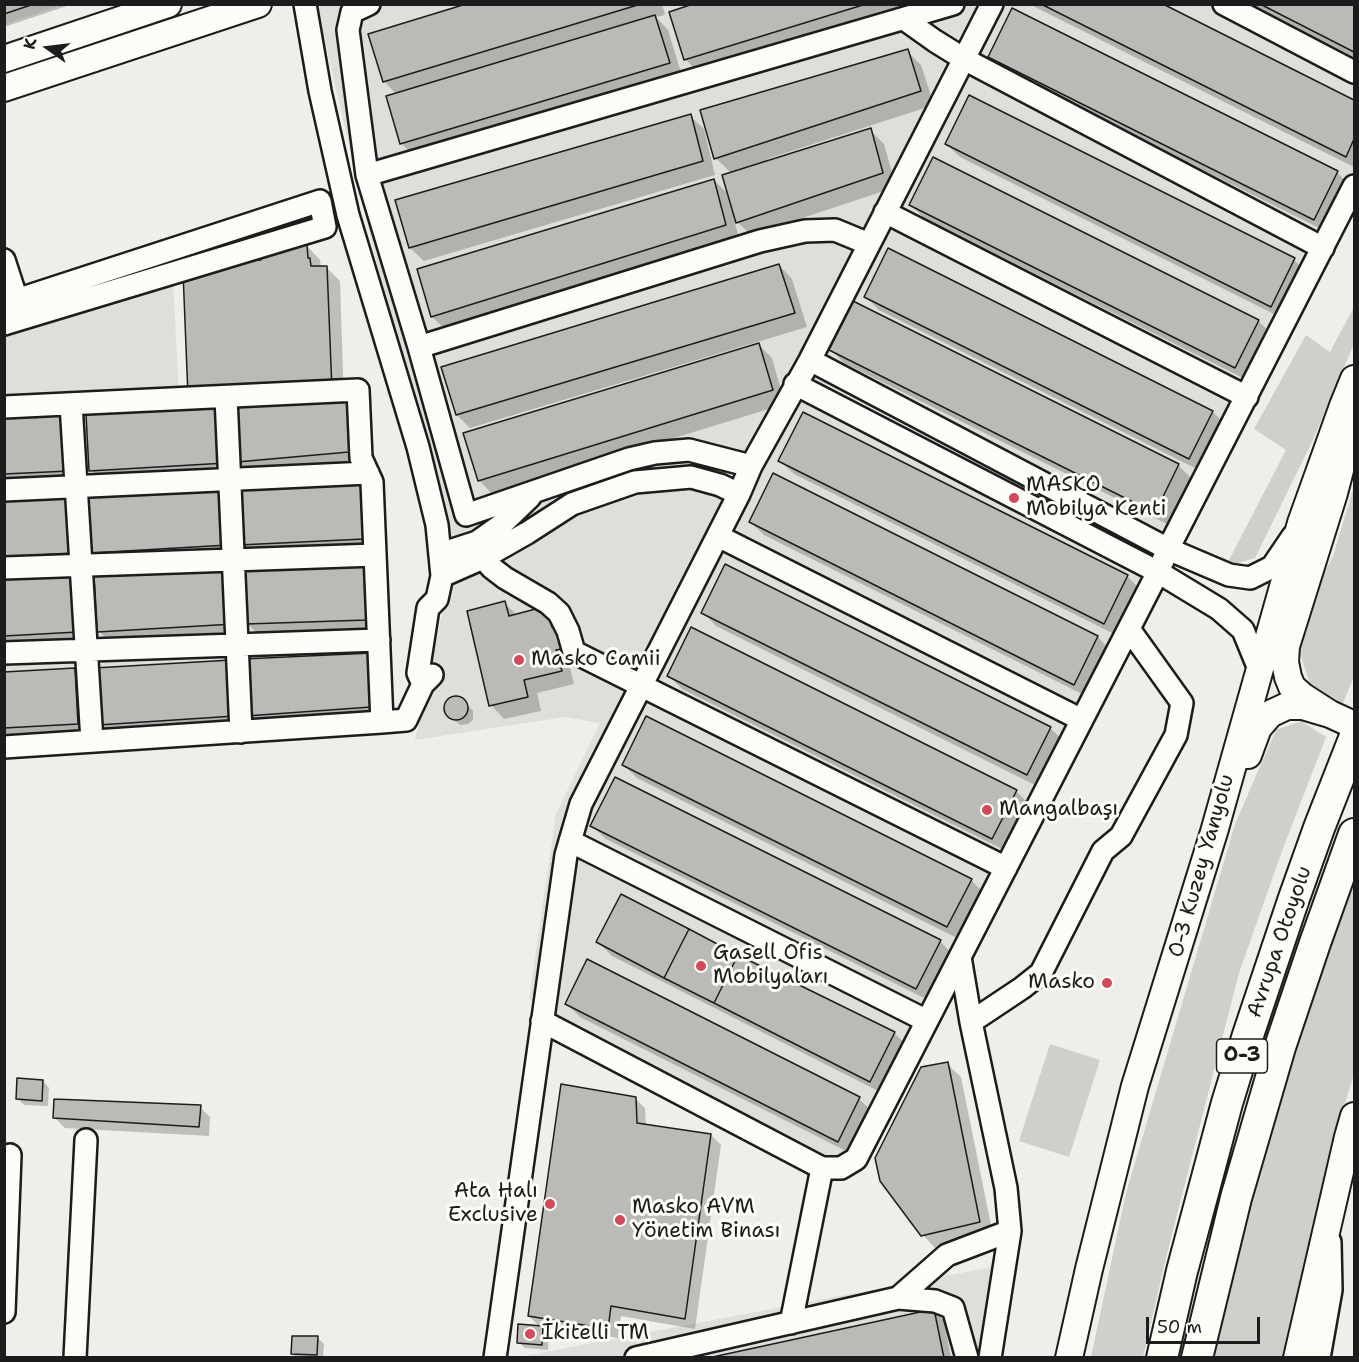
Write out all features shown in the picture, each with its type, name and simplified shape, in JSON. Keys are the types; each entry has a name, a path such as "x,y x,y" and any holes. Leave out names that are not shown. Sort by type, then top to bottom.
{"highway":[{"name":"Avrupa Otoyolu","path":"1162,1358 1182,1271 1221,1123 1241,1058 1293,900 1350,750"},
{"name":"Avrupa Otoyolu","path":"1197,1358 1236,1198 1280,1047 1354,834"}],"main road":[{"path":"4,59 170,4"},
{"path":"4,88 258,4"},
{"name":"O-3 Kuzey Yanyolu","path":"1069,1358 1135,1086 1214,832 1301,523 1342,406 1354,380"},
{"path":"1354,417 1335,493 1286,646 1285,662 1292,687 1330,714 1354,725"},
{"path":"1214,832 1258,728 1270,714 1287,706 1303,706 1330,714"},
{"path":"1298,1358 1354,1116"}],"street":[{"path":"170,4 179,30"},
{"path":"4,747 406,720 423,684 418,673 428,608 437,599 442,576 437,525 418,447 352,230 320,91 305,4"},
{"path":"369,4 352,12 348,30 366,175 419,347 466,515 629,459 655,453 689,450 752,466"},
{"path":"366,175 953,4"},
{"path":"495,1358 566,855 580,804 752,466 810,360 992,4"},
{"path":"1224,4 1354,72"},
{"path":"904,19 964,59 1323,248"},
{"path":"4,260 11,302 320,201 339,177"},
{"path":"542,1021 822,1167 841,1168 856,1159 1354,186"},
{"path":"320,201 325,227"},
{"path":"885,212 1247,397"},
{"path":"4,324 325,227 352,230"},
{"path":"419,347 760,242 805,231 835,230 869,244"},
{"path":"810,360 1168,549 1229,575 1250,578 1272,567 1301,523"},
{"path":"795,384 1158,572 1219,609 1244,630 1259,669"},
{"path":"4,407 358,390 361,458 372,482 382,722"},
{"path":"226,397 241,732"},
{"path":"71,404 92,741"},
{"path":"4,490 368,473"},
{"path":"440,554 480,550 527,533 572,504 635,482 691,477 720,485 739,494"},
{"path":"442,576 480,550 501,525 535,492"},
{"path":"718,536 1082,720"},
{"path":"480,550 492,568 554,609 562,618 568,631 573,652 1006,868"},
{"path":"4,568 375,555"},
{"path":"971,1022 1041,973 1103,851 1121,836 1176,735 1182,703 1129,629"},
{"path":"4,653 379,640"},
{"path":"570,842 927,1021"},
{"path":"960,957 971,1022 1006,1188 1010,1231 990,1358"},
{"path":"75,1358 86,1140"},
{"path":"4,1312 10,1155"},
{"path":"791,1323 822,1167"},
{"path":"1319,1358 1331,1290 1329,1220"},
{"path":"898,1298 947,1256 1010,1231"},
{"path":"636,1358 898,1298 935,1301 953,1308 967,1358"}],"shaded area":[{"path":"5,4 62,5 5,24"},
{"name":"MASKO Mobilya Kenti","path":"327,4 1354,5 1354,191 921,1060 854,1171 529,999 556,814 600,723 565,717 415,740 450,577 317,8"},
{"path":"4,260 26,323 173,279 179,397 352,389 372,716 5,735"},
{"path":"1354,307 1354,344 1312,442 1255,558 1235,564 1228,562 1286,450 1254,429 1306,335 1330,352"},
{"path":"1354,486 1354,677 1342,705 1310,684 1298,648 1315,583 1333,556"},
{"path":"1301,721 1326,737 1282,851 1239,973 1143,1357 1091,1357 1126,1193 1235,824 1276,730"},
{"path":"1354,880 1354,1074 1337,1129 1285,1357 1214,1358 1263,1150 1322,964"},
{"path":"1050,1044 1100,1060 1069,1157 1019,1141"},
{"path":"1008,1264 995,1357 519,1357"}],"building":[{"path":"4,4 34,4 4,14"},
{"path":"466,4 641,4 383,82 368,34"},
{"path":"693,4 866,4 684,60 669,12"},
{"path":"1041,4 1163,4 1354,100 1354,139 1346,157"},
{"path":"1260,4 1354,4 1354,52"},
{"path":"1012,8 1338,171 1314,220 988,57"},
{"path":"655,15 670,63 400,144 386,96"},
{"path":"908,49 921,91 714,159 700,110"},
{"path":"969,95 1295,258 1271,307 945,144"},
{"path":"691,114 703,161 409,248 395,200"},
{"path":"871,128 883,173 736,223 722,175"},
{"path":"933,157 1259,320 1235,368 909,205"},
{"path":"714,179 726,225 431,317 417,269"},
{"path":"307,245 311,266 327,266 332,390 188,396 183,272 213,262 261,260 261,247"},
{"path":"888,248 1213,411 1189,459 864,297"},
{"path":"779,264 795,313 456,415 441,367"},
{"path":"853,301 1179,464 1155,513 829,350"},
{"path":"759,343 773,390 478,481 463,433"},
{"path":"349,400 349,452 237,462 234,406"},
{"path":"223,406 226,463 89,471 86,414"},
{"path":"803,412 1128,575 1104,624 778,461"},
{"path":"66,414 69,471 4,474 4,418"},
{"path":"773,473 1098,636 1074,685 749,522"},
{"path":"361,480 364,539 239,545 236,488"},
{"path":"225,489 228,545 91,553 88,497"},
{"path":"69,496 72,553 4,557 4,500"},
{"path":"365,561 367,620 246,624 242,567"},
{"path":"725,564 1051,727 1027,775 701,613"},
{"path":"231,567 234,624 97,632 94,576"},
{"path":"75,575 78,632 4,636 4,579"},
{"name":"Masko Camii","path":"505,601 509,616 547,606 552,627 564,625 570,647 556,650 562,671 524,680 528,697 489,706 467,611"},
{"path":"691,627 1017,790 992,839 667,676"},
{"path":"372,653 371,707 246,716 243,659"},
{"path":"231,660 235,716 98,725 94,668"},
{"path":"75,668 78,724 4,728 4,672"},
{"path":"456,696 461,697 467,703 467,713 461,719 456,720 451,719 445,713 444,708 445,703 451,697"},
{"path":"646,716 972,879 947,927 622,765"},
{"path":"615,777 941,940 916,989 590,826"},
{"path":"621,894 689,929 664,978 596,942"},
{"name":"Gasell Ofis Mobilyaları","path":"689,929 738,955 714,1003 664,978"},
{"path":"738,955 895,1032 870,1082 714,1003"},
{"path":"587,959 860,1097 838,1142 565,1004"},
{"path":"948,1062 980,1222 921,1236 880,1181 875,1158 921,1067"},
{"path":"17,1078 43,1080 42,1101 16,1099"},
{"name":"Masko AVM Yönetim Binası","path":"561,1084 636,1097 637,1123 711,1134 685,1319 611,1306 608,1329 528,1316"},
{"path":"54,1099 201,1105 199,1127 53,1118"},
{"path":"934,1309 944,1358 708,1358"},
{"name":"İkitelli TM","path":"518,1324 543,1326 542,1345 517,1343"},
{"path":"292,1336 318,1336 317,1355 291,1354"}],"place":[{"name":"MASKO Mobilya Kenti","path":"1014,498"},
{"name":"Masko Camii","path":"519,660"},
{"name":"Mangalbaşı","path":"987,810"},
{"name":"Gasell Ofis Mobilyaları","path":"701,966"},
{"name":"Masko","path":"1107,983"},
{"name":"Ata Halı Exclusive","path":"550,1204"},
{"name":"Masko AVM Yönetim Binası","path":"620,1220"},
{"name":"İkitelli TM","path":"530,1334"}]}
